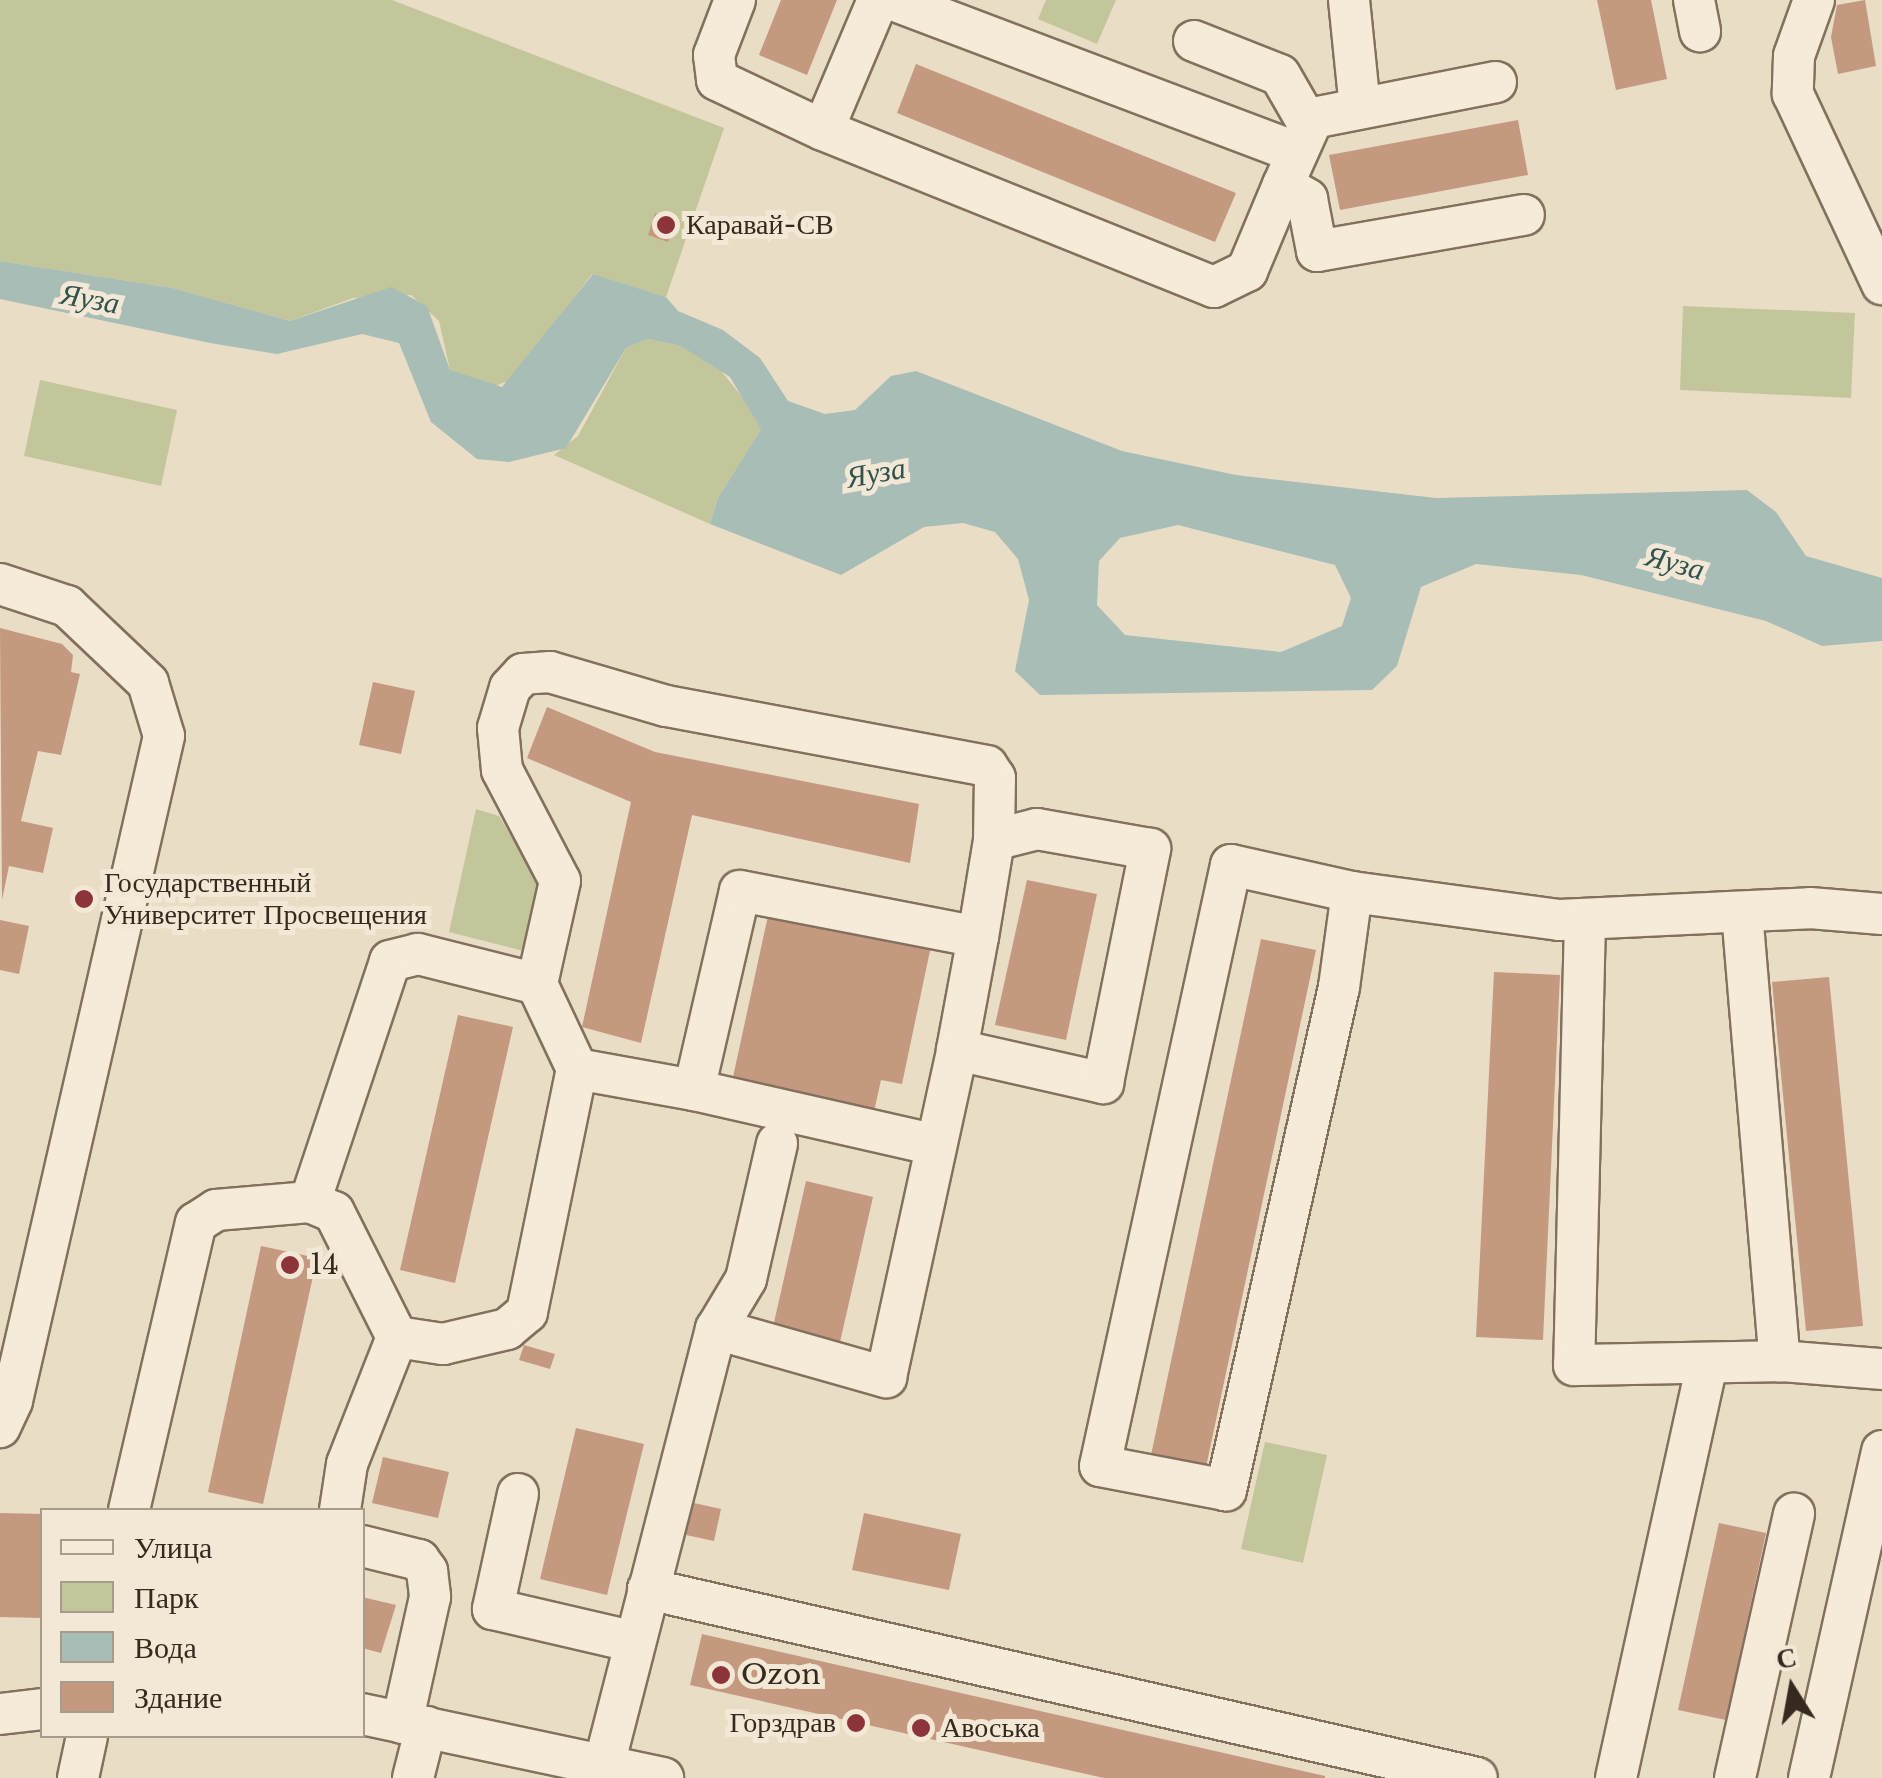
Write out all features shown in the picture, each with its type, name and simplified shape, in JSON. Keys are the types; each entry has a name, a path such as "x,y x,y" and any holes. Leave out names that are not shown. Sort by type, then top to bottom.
{"street":[{"path":"735,0 714,55 717,80 823,130 1214,287 1247,271 1295,153 1360,108 1496,82"},
{"path":"823,130 878,0"},
{"path":"893,0 1295,153"},
{"path":"1814,0 1790,74 1793,94 1873,241 1882,284"},
{"path":"1360,24 1360,108"},
{"path":"1194,41 1280,75 1317,251 1524,214"},
{"path":"0,584 67,606 148,683 164,736 12,1401 0,1426"},
{"path":"396,1337 443,1344 507,1329 527,1312 577,1069 537,984 560,881 508,788 496,741 510,688 523,674 550,672 666,706 980,763 995,778 994,840 978,938 886,1378 716,1330"},
{"path":"956,1050 1104,1083 1150,849 1036,828 994,840"},
{"path":"1352,892 1339,987 1226,1490 1100,1466 1231,866 1352,892 1585,921 1742,912 1882,914"},
{"path":"694,1090 740,890 978,938"},
{"path":"1742,912 1780,1361"},
{"path":"1585,921 1574,1366 1780,1361 1882,1369"},
{"path":"310,1202 390,962 418,954 537,984"},
{"path":"577,1069 694,1090 936,1146"},
{"path":"604,1766 716,1330 746,1279 778,1144"},
{"path":"122,1504 196,1223 216,1210 310,1202 334,1212 396,1337 347,1464 340,1508"},
{"path":"1616,1778 1707,1363"},
{"path":"1810,1778 1882,1451"},
{"path":"518,1494 493,1608 635,1642"},
{"path":"1735,1778 1794,1513"},
{"path":"365,1547 419,1560 427,1572 430,1597 414,1725 414,1778"},
{"path":"648,1589 1477,1778"},
{"path":"0,1714 40,1709"},
{"path":"365,1715 663,1778"},
{"path":"78,1778 87,1738"}],"green space":[{"path":"0,0 392,0 724,128 666,297 592,274 511,380 492,387 450,370 439,321 411,295 353,298 290,321 173,288 0,261"},
{"path":"1046,0 1116,0 1097,44 1038,19"},
{"path":"1683,306 1855,313 1851,398 1680,390"},
{"path":"648,339 681,346 718,367 759,418 761,429 718,498 710,524 554,455 578,436 626,348"},
{"path":"40,380 177,410 161,486 24,456"},
{"path":"476,809 499,816 539,883 531,953 449,932"},
{"path":"1265,1442 1327,1455 1303,1563 1241,1549"}],"water":[{"name":"Яуза","path":"0,261 173,288 290,321 391,287 427,306 450,370 502,387 593,274 666,297 678,311 723,330 760,358 788,401 825,414 855,410 891,376 916,371 1122,451 1236,475 1436,498 1747,490 1776,512 1806,556 1882,578 1882,641 1822,646 1766,621 1581,575 1476,564 1421,587 1397,666 1372,690 1040,695 1015,671 1029,600 1018,559 995,532 963,523 924,527 841,575 710,524 718,498 761,429 730,377 681,346 648,339 626,348 566,448 509,462 477,459 431,422 399,343 362,334 277,354 0,299","holes":["1178,525 1335,565 1351,598 1342,626 1281,652 1125,635 1097,605 1099,561 1120,538"]}],"building":[{"path":"781,0 837,0 807,75 759,55"},
{"path":"1597,0 1651,0 1667,79 1616,90"},
{"path":"1865,0 1876,66 1838,74 1831,37 1837,5"},
{"path":"916,64 1236,193 1215,242 897,113"},
{"path":"1518,120 1528,175 1340,210 1329,155"},
{"path":"655,213 676,220 668,242 648,235"},
{"path":"0,628 62,644 73,655 71,672 80,674 61,755 38,751 21,821 53,828 43,873 9,866 2,900"},
{"path":"373,682 415,691 401,754 359,745"},
{"path":"547,707 655,752 919,804 910,863 692,815 641,1043 582,1027 631,802 527,758"},
{"path":"1027,880 1097,894 1066,1040 995,1025"},
{"path":"769,911 931,946 902,1084 881,1080 872,1121 730,1091"},
{"path":"0,920 29,926 19,974 0,970"},
{"path":"1261,939 1316,950 1206,1467 1151,1455"},
{"path":"1494,972 1560,975 1543,1340 1476,1337"},
{"path":"1829,977 1863,1326 1806,1331 1772,982"},
{"path":"458,1015 513,1027 455,1283 400,1270"},
{"path":"806,1181 873,1197 840,1342 773,1327"},
{"path":"261,1246 317,1258 263,1504 208,1492"},
{"path":"524,1345 555,1354 550,1369 519,1360"},
{"path":"576,1428 644,1444 607,1595 540,1579"},
{"path":"383,1457 449,1472 438,1518 372,1503"},
{"path":"694,1503 721,1509 714,1541 686,1535"},
{"path":"0,1513 40,1514 40,1618 0,1617"},
{"path":"864,1513 961,1534 949,1590 852,1570"},
{"path":"1719,1523 1766,1533 1726,1720 1678,1710"},
{"path":"365,1598 396,1605 381,1653 365,1649"},
{"path":"702,1634 1325,1778 1104,1778 690,1685"}],"place":[{"name":"Каравай-СВ","path":"666,225"},
{"name":"Государственный Университет Просвещения","path":"84,899"},
{"name":"14","path":"290,1265"},
{"name":"Ozon","path":"721,1675"},
{"name":"Горздрав","path":"856,1723"},
{"name":"Авоська","path":"921,1728"}]}
